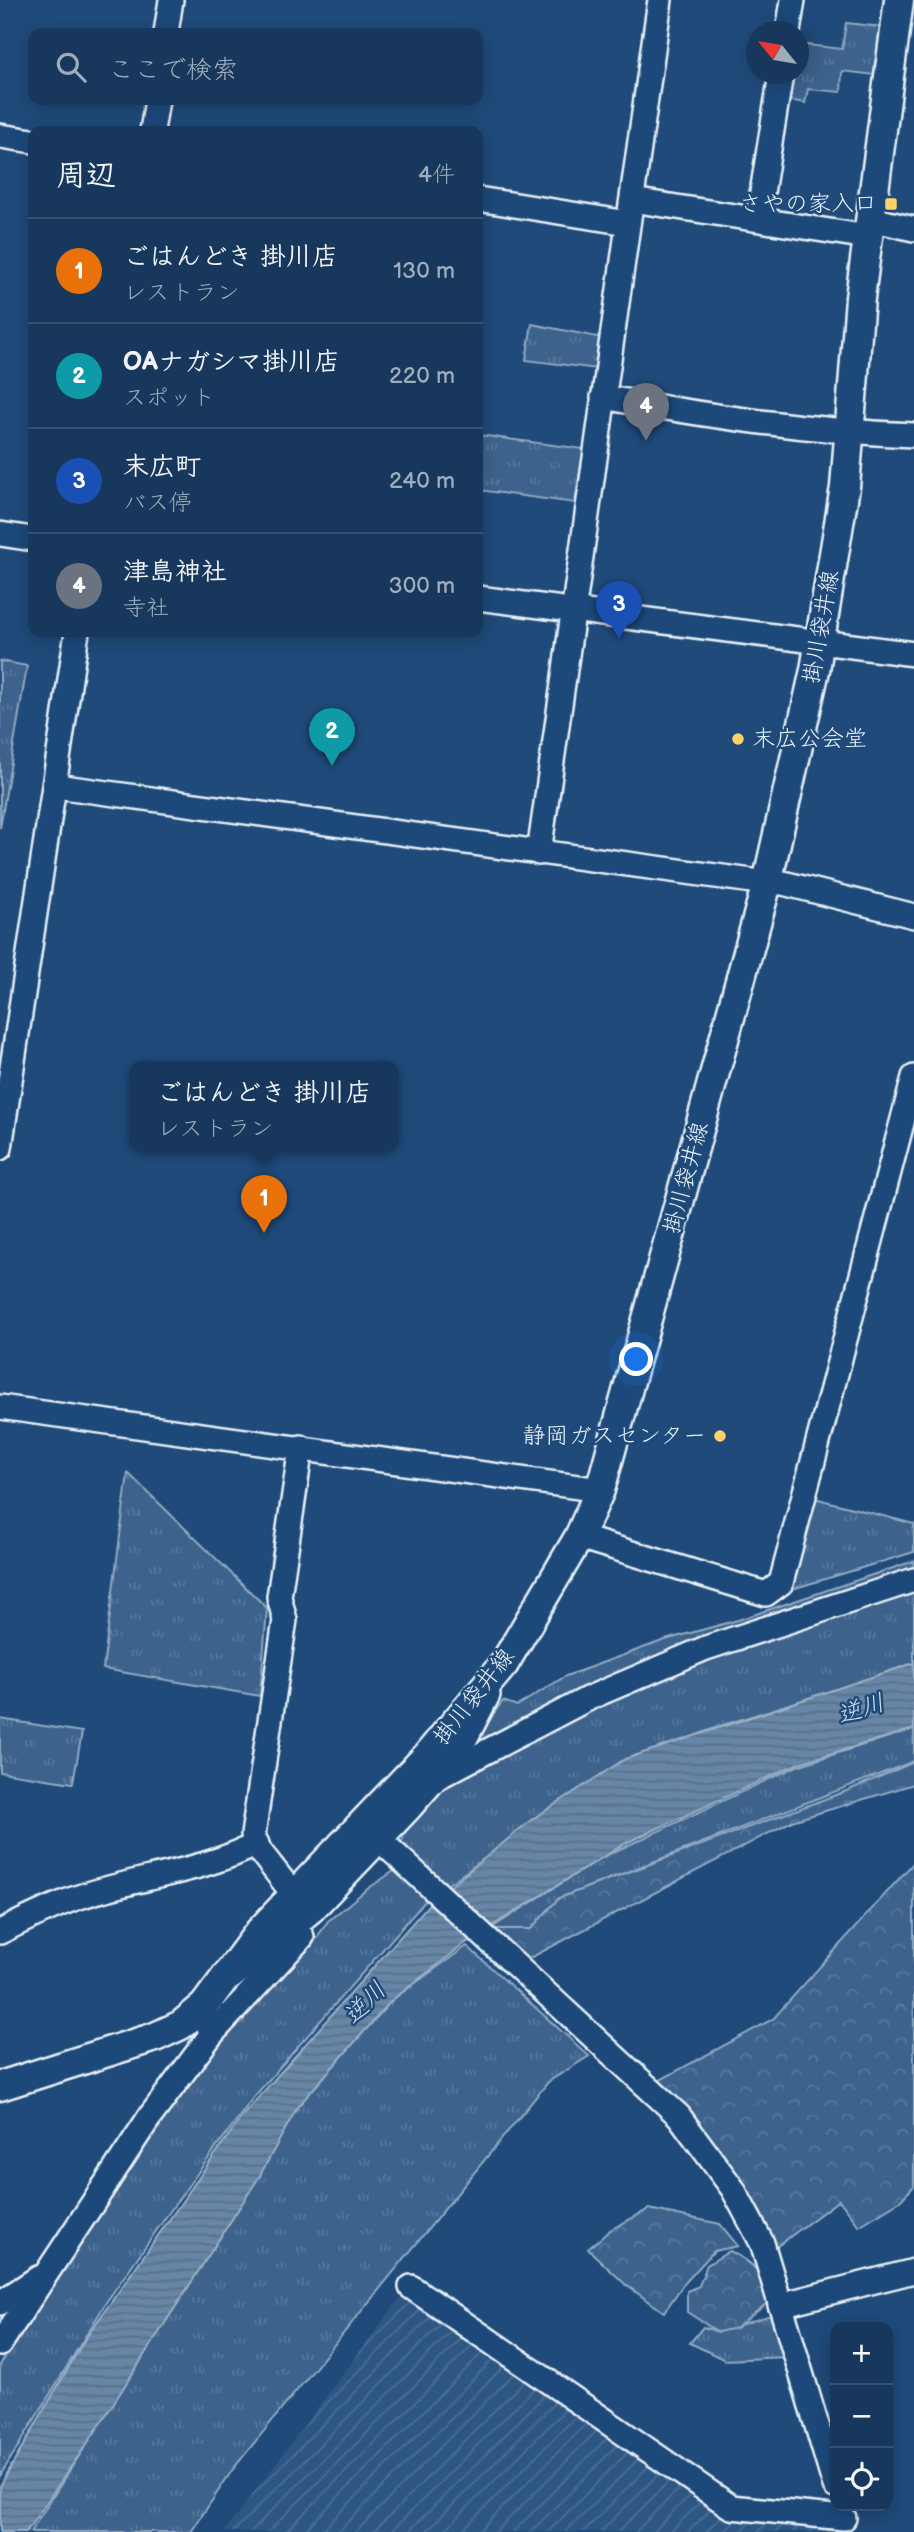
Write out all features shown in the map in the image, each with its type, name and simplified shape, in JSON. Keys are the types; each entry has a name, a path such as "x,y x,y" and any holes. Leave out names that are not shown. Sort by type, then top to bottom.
{"main road":[{"name":"掛川袋井線","path":"0,2085 155,2037 181,2025 210,1998 259,1932 303,1903 504,1664 579,1537 600,1490 767,883 820,642 845,487 870,228 899,0"}],"street":[{"path":"167,28 171,0"},
{"path":"539,853 660,0"},
{"path":"790,21 793,0"},
{"path":"758,218 779,84"},
{"path":"153,126 156,105"},
{"path":"0,136 28,140"},
{"path":"483,200 628,223"},
{"path":"632,200 758,218 914,229"},
{"path":"603,397 727,420 849,433 914,435"},
{"path":"0,534 28,538"},
{"path":"483,599 914,654"},
{"path":"0,1148 76,637"},
{"path":"55,786 539,853 783,883 914,916"},
{"path":"579,1537 766,1594 781,1583 914,1077"},
{"path":"0,1407 600,1490"},
{"path":"0,2344 149,2118 211,2035 306,1933 303,1903 257,1844 253,1835 285,1620 279,1597 301,1447"},
{"path":"436,1778 589,1699 706,1648 914,1580"},
{"path":"303,1903 387,1846 436,1778 458,1753 504,1664"},
{"path":"0,1933 31,1916 80,1896 230,1858 257,1844"},
{"path":"387,1846 679,2116 705,2147 733,2189 762,2243 830,2470"},
{"path":"210,1998 211,2035"},
{"path":"780,2305 914,2271"},
{"path":"0,2303 48,2272"},
{"path":"411,2287 731,2507 844,2519"}],"shaded area":[{"path":"404,2293 724,2514 837,2525 838,2532 224,2532"}],"green space":[{"path":"846,23 881,27 875,75 842,71 841,92 808,89 805,103 788,100 789,84 809,84 809,45 842,49"},
{"path":"532,324 602,338 597,369 526,360"},
{"path":"483,436 584,449 575,503 483,491"},
{"path":"0,661 27,666 0,828"},
{"path":"128,1473 267,1608 260,1696 103,1669"},
{"path":"814,1498 914,1524 914,1552 789,1590"},
{"path":"914,1561 914,1665 723,1725 614,1767 426,1900 253,2098 107,2301 0,2476 0,2365 170,2107 238,2019 316,1939 328,1921 394,1871 404,1834 503,1701 517,1706 566,1676 665,1640 738,1620"},
{"path":"0,1719 82,1732 73,1783 0,1772"},
{"path":"914,1729 914,1761 559,1898 531,1929 490,1929 599,1859 797,1766"},
{"path":"914,1762 914,1784 792,1821 528,1959 476,1929 531,1929 559,1898 849,1790"},
{"path":"914,1862 914,2186 900,2201 859,2226 839,2200 775,2248 760,2212 660,2080 773,2019"},
{"path":"467,1946 589,2056 548,2082 233,2469 191,2532 30,2532 249,2192 260,2156 298,2106 392,2000"},
{"path":"649,2209 720,2224 738,2246 714,2251 683,2285 664,2312 626,2285 588,2249 610,2230"},
{"path":"730,2251 746,2260 757,2271 771,2300 736,2328 718,2332 687,2312 687,2291 699,2286 707,2265"},
{"path":"774,2314 785,2357 725,2360 690,2343 703,2327 718,2332"}],"water":[{"name":"逆川","path":"914,1663 914,1729 799,1763 626,1843 471,1939 392,2000 298,2106 259,2177 93,2435 26,2532 0,2532 0,2486 85,2339 243,2115 430,1903 531,1820 625,1759"}],"place":[{"name":"さやの家入口","path":"891,204"},
{"name":"津島神社","path":"646,441"},
{"name":"末広町","path":"619,639"},
{"name":"末広公会堂","path":"738,739"},
{"name":"OAナガシマ掛川店","path":"332,766"},
{"name":"ごはんどき 掛川店","path":"264,1233"},
{"name":"静岡ガスセンター","path":"720,1436"}]}
